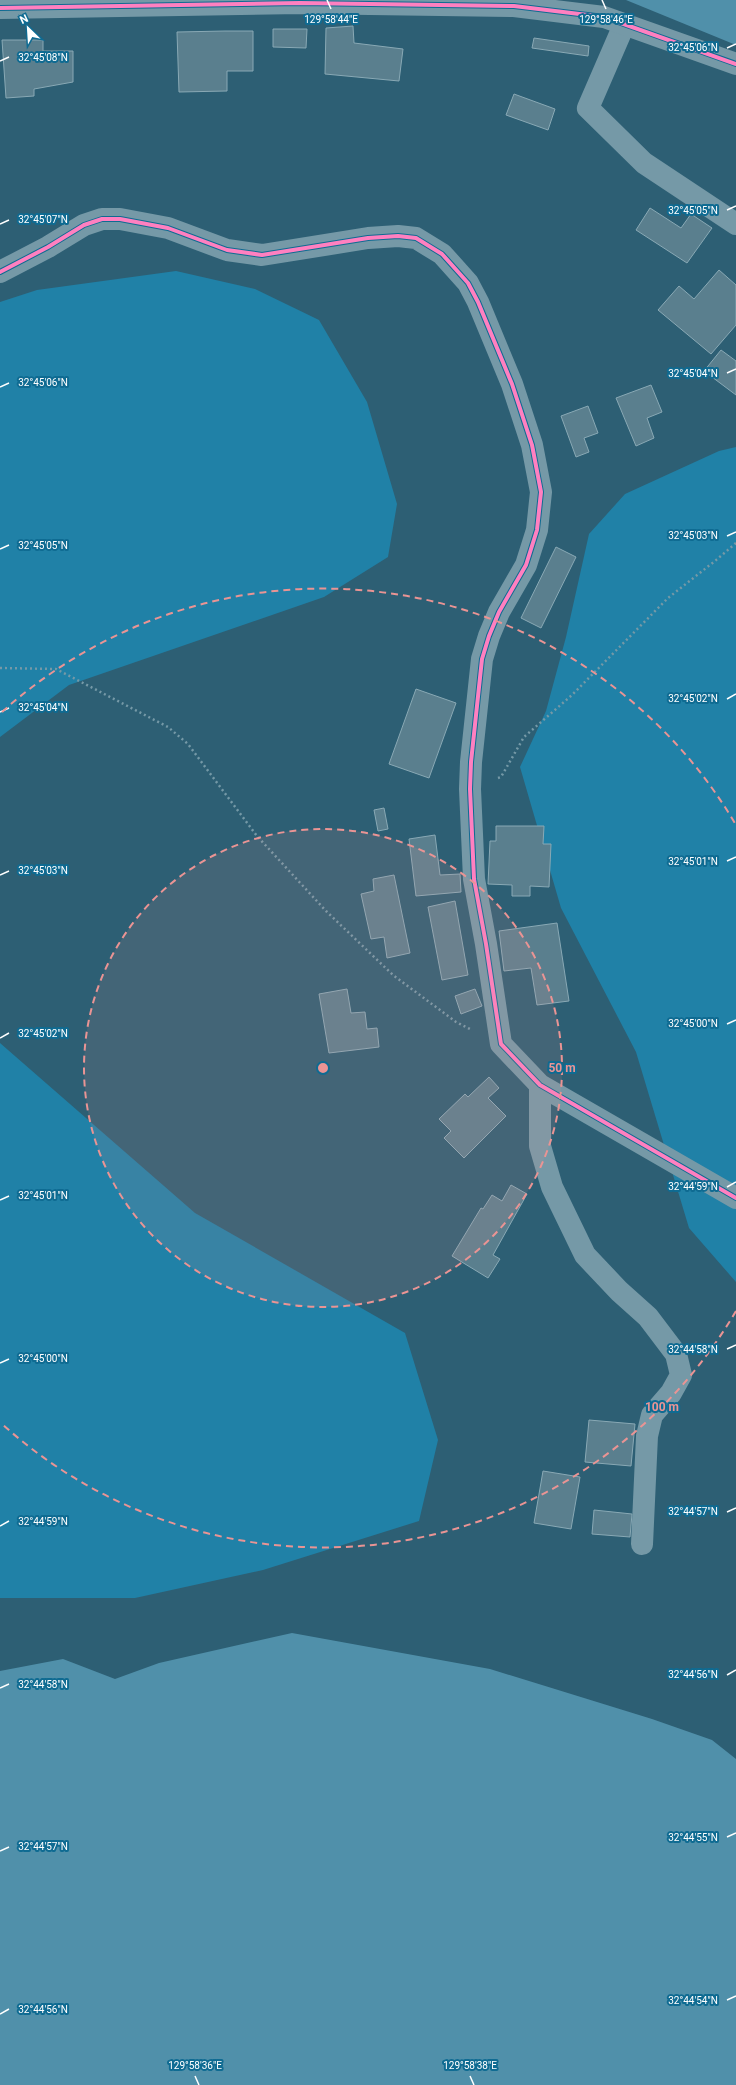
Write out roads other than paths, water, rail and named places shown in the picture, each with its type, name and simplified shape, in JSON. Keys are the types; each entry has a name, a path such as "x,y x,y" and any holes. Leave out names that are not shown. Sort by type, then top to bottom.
{"street":[{"path":"0,8 300,3 514,6 604,17 736,64"},
{"path":"624,25 588,108 644,163 736,224"},
{"path":"0,272 48,247 84,225 102,219 120,219 155,225 227,250 262,255 368,238 398,236 416,238 442,254 468,283 478,302 512,384 532,445 541,492 537,530 526,565 499,612 488,636 482,658 478,686 470,789 474,879 486,944 501,1044 540,1085 736,1198"},
{"path":"540,1085 540,1146 552,1187 585,1255 619,1291 648,1317 676,1354 681,1375 672,1393 652,1415 647,1436 642,1544"}]}
